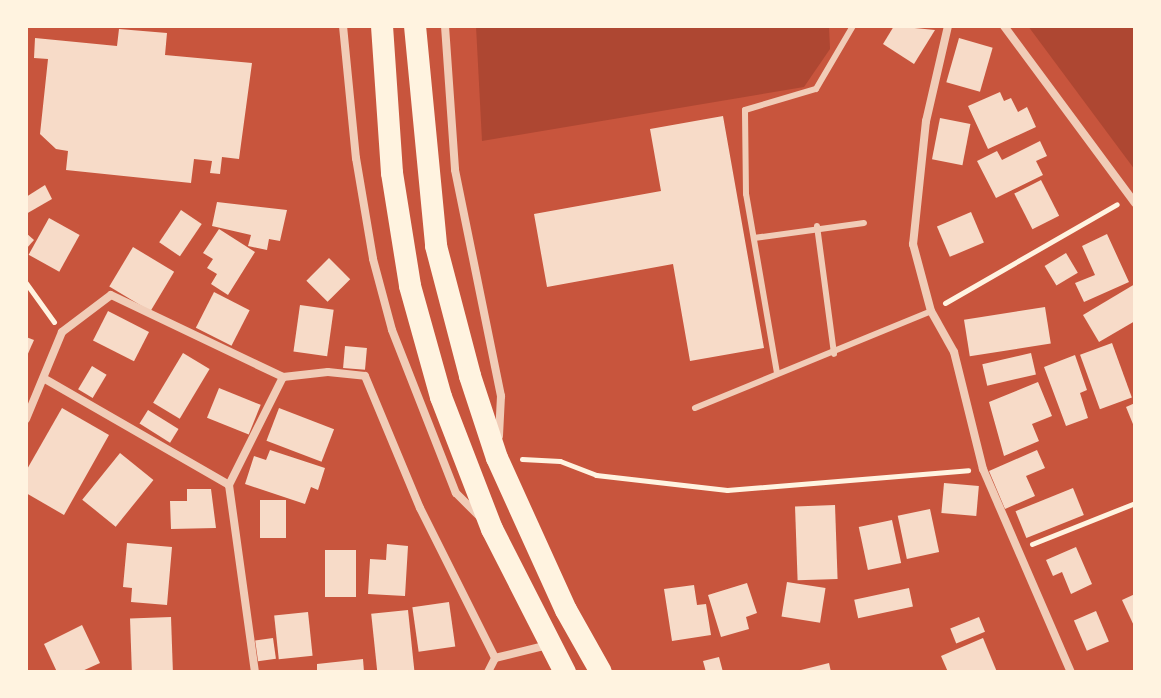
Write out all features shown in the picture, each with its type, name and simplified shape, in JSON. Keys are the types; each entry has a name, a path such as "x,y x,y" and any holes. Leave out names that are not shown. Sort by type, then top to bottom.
{"highway":[{"path":"382,26 382,86 410,286 441,397 492,529 565,672"},
{"path":"415,26 436,246 497,458 566,610 601,672"}],"street":[{"path":"343,26 356,158 373,259 392,330 456,493 492,529"},
{"path":"445,26 455,170 501,396 497,458"},
{"path":"948,26 926,121 913,244 931,311 954,352 983,469 1071,672"},
{"path":"1004,26 1132,200"},
{"path":"26,419 62,332 111,295 283,377 328,372 365,376 420,508 495,658"},
{"path":"255,672 229,485 283,377"},
{"path":"45,379 229,485"},
{"path":"488,672 495,658 549,645"}],"lane":[{"path":"777,373 746,194 745,110 816,89 853,26"},
{"path":"754,238 817,226 864,223"},
{"path":"817,226 834,354"},
{"path":"695,408 777,373 834,354 931,311"}],"path":[{"path":"931,311 1132,200"},
{"path":"26,283 62,332"},
{"path":"497,458 560,461 596,475 727,490 983,469"},
{"path":"1017,550 1135,503"}],"shaded area":[{"path":"476,26 829,26 830,49 804,87 482,141"},
{"path":"1028,26 1135,26 1135,170"}],"building":[{"path":"894,26 935,30 914,64 883,44"},
{"path":"119,29 167,33 165,55 252,63 239,159 222,157 220,174 210,173 212,161 194,159 191,183 66,170 68,151 56,149 40,134 48,59 34,58 35,38 117,46"},
{"path":"959,38 993,48 980,92 946,82"},
{"path":"1000,92 1004,101 1011,98 1018,112 1027,107 1036,127 988,149 968,106"},
{"path":"723,116 764,348 690,361 673,264 547,287 534,214 661,191 650,129"},
{"path":"940,118 970,124 962,165 932,159"},
{"path":"1040,141 1047,156 1036,161 1043,175 996,198 977,161 997,151 1002,160"},
{"path":"1041,180 1059,216 1032,229 1014,194"},
{"path":"45,185 52,199 26,214 26,197"},
{"path":"217,202 287,210 280,241 269,239 267,250 248,246 251,235 212,226"},
{"path":"181,210 202,224 180,256 159,242"},
{"path":"971,212 984,242 950,257 937,226"},
{"path":"49,218 80,235 59,272 29,255"},
{"path":"219,229 255,252 228,295 211,284 217,274 207,268 213,259 203,253"},
{"path":"26,233 34,240 26,249"},
{"path":"1107,234 1129,282 1084,302 1075,283 1095,275 1082,246"},
{"path":"133,247 174,272 150,311 109,286"},
{"path":"1066,253 1078,273 1056,286 1045,266"},
{"path":"329,258 350,279 328,302 306,281"},
{"path":"1135,284 1135,321 1099,342 1083,315"},
{"path":"214,292 250,310 231,346 196,328"},
{"path":"300,305 334,310 327,356 293,352"},
{"path":"1045,307 1051,344 970,356 964,320"},
{"path":"108,311 149,332 134,361 93,340"},
{"path":"26,337 34,340 26,358"},
{"path":"1112,343 1132,398 1100,409 1080,355"},
{"path":"345,346 367,348 365,370 343,368"},
{"path":"183,353 210,369 180,419 153,403"},
{"path":"1031,353 1036,374 987,386 982,364"},
{"path":"1075,355 1087,390 1080,393 1088,418 1066,426 1044,367"},
{"path":"92,366 107,375 93,398 78,389"},
{"path":"1038,382 1052,416 1032,424 1039,441 1004,456 989,402"},
{"path":"219,388 261,405 249,435 207,418"},
{"path":"1135,403 1135,429 1126,407"},
{"path":"62,408 109,435 64,515 26,493 26,471"},
{"path":"279,408 334,429 322,462 266,441"},
{"path":"148,410 179,429 170,443 140,424"},
{"path":"270,450 325,468 318,490 311,487 305,504 245,484 254,456 266,460"},
{"path":"1037,450 1045,468 1026,476 1035,496 1005,509 989,471"},
{"path":"120,453 153,480 116,527 82,500"},
{"path":"944,483 979,486 976,516 941,513"},
{"path":"1073,488 1084,515 1026,538 1016,511"},
{"path":"187,489 211,489 216,528 171,529 170,501 187,501"},
{"path":"260,500 286,500 286,538 260,538"},
{"path":"835,505 838,579 798,580 795,506"},
{"path":"930,509 939,552 907,559 898,516"},
{"path":"892,520 901,563 868,570 859,527"},
{"path":"127,543 172,547 167,605 131,602 132,588 123,587"},
{"path":"387,544 408,546 405,596 368,594 370,559 386,560"},
{"path":"1076,547 1092,584 1071,594 1062,572 1053,576 1046,560"},
{"path":"325,550 356,550 356,597 325,597"},
{"path":"787,582 826,588 820,623 782,617"},
{"path":"747,583 757,613 746,617 749,629 721,637 708,595"},
{"path":"694,585 697,605 706,604 711,635 672,641 664,589"},
{"path":"909,588 913,607 858,618 854,600"},
{"path":"1135,594 1135,628 1122,600"},
{"path":"449,602 455,647 419,652 412,607"},
{"path":"408,610 414,672 377,672 371,614"},
{"path":"1096,611 1109,641 1087,651 1074,620"},
{"path":"308,612 313,656 279,659 274,616"},
{"path":"171,617 173,670 132,671 130,618"},
{"path":"979,617 985,632 956,643 950,629"},
{"path":"82,625 100,663 80,672 57,672 44,644"},
{"path":"273,638 276,659 258,661 255,641"},
{"path":"983,638 997,672 948,672 941,656"},
{"path":"719,657 723,672 706,672 703,661"},
{"path":"363,659 364,672 317,672 317,664"},
{"path":"829,663 831,672 797,672 797,671"}]}
